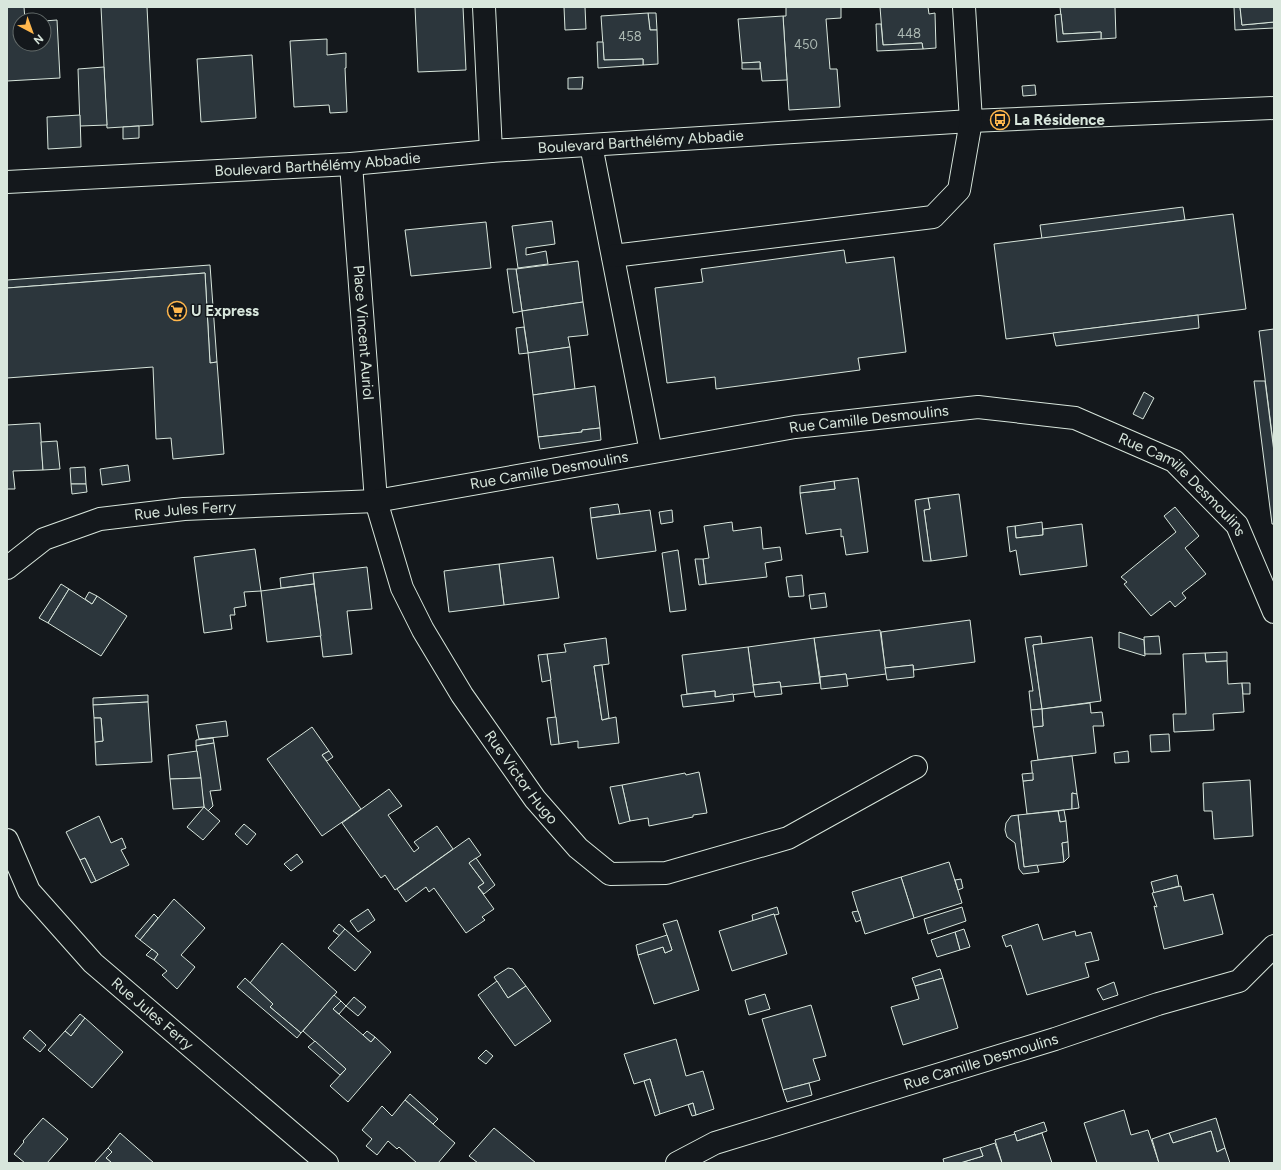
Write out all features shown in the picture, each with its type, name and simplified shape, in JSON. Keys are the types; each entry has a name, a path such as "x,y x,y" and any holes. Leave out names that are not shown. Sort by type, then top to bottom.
{"street":[{"path":"484,7 491,151"},
{"path":"613,256 933,217 959,190 971,121 964,7"},
{"name":"Boulevard Barthélémy Abbadie","path":"7,182 351,164 491,151 971,121 1274,108"},
{"path":"591,145 651,452"},
{"name":"Place Vincent Auriol","path":"351,164 376,501"},
{"name":"Rue Camille Desmoulins","path":"376,501 795,427 978,407 1075,418 1174,461 1237,525 1274,612"},
{"name":"Rue Jules Ferry","path":"7,568 44,539 100,520 184,509 376,501"},
{"name":"Rue Victor Hugo","path":"376,501 402,588 423,630 462,696 535,799 578,848 610,874 666,873 788,838 916,767"},
{"name":"Rue Jules Ferry","path":"7,840 29,891 94,963 327,1163"},
{"name":"Rue Camille Desmoulins","path":"677,1163 715,1143 1055,1039 1158,1004 1239,981 1274,946"}],"building":[{"path":"7,7 24,7 24,12 12,12 12,52 52,52 52,20 57,20 60,78 7,81"},
{"path":"101,7 147,7 153,125 107,128"},
{"path":"415,7 463,7 466,70 418,72"},
{"path":"564,7 585,7 586,29 565,30"},
{"path":"786,7 841,7 841,18 826,19 830,69 837,69 840,107 789,110 783,16 786,16"},
{"path":"880,7 928,7 929,14 935,13 936,48 923,49 922,43 883,45"},
{"path":"1060,7 1115,7 1116,38 1101,39 1101,32 1063,34"},
{"path":"1234,7 1240,7 1242,25 1274,22 1274,28 1235,30"},
{"path":"1240,7 1274,7 1274,22 1242,25"},
{"path":"648,13 656,13 657,30 650,30"},
{"path":"648,13 650,30 657,30 658,64 643,65 643,59 604,60 601,16"},
{"path":"1061,14 1063,34 1101,32 1101,39 1057,42 1055,15"},
{"path":"783,16 787,80 762,81 760,62 742,63 738,19"},
{"path":"876,24 881,24 883,45 922,43 923,49 877,51"},
{"path":"327,39 327,55 346,53 345,68 347,112 330,113 329,105 294,107 290,41"},
{"path":"597,42 603,42 604,60 643,59 643,65 598,68"},
{"path":"252,55 256,118 201,122 197,59"},
{"path":"760,62 760,69 742,69 742,63"},
{"path":"104,67 107,125 80,126 78,69"},
{"path":"583,77 582,89 568,89 568,78"},
{"path":"1035,85 1036,95 1023,96 1022,86"},
{"path":"80,115 81,147 48,149 47,117"},
{"path":"139,126 139,138 123,139 123,127"},
{"path":"1183,207 1185,220 1042,239 1040,225"},
{"path":"1233,214 1246,309 1006,339 994,244"},
{"path":"552,221 555,244 526,248 526,255 546,251 548,264 518,268 512,226"},
{"path":"486,222 491,268 411,276 405,230"},
{"path":"844,250 846,263 894,257 906,352 858,358 860,370 716,389 715,377 667,383 655,288 703,282 701,269"},
{"path":"578,261 583,302 522,311 516,269"},
{"path":"210,265 217,362 210,363 205,273 7,288 7,280"},
{"path":"507,269 516,269 522,311 513,313"},
{"path":"205,273 210,363 217,362 224,454 173,459 171,438 156,439 153,367 7,378 7,288"},
{"path":"583,302 588,335 568,337 570,347 528,353 522,311"},
{"path":"1198,315 1199,328 1056,346 1053,333"},
{"path":"524,327 528,353 519,354 516,328"},
{"path":"1274,329 1274,450 1259,331"},
{"path":"570,347 575,389 533,395 528,353"},
{"path":"1254,381 1265,381 1274,452 1274,524 1272,524"},
{"path":"595,386 600,428 582,430 582,432 538,437 533,395"},
{"path":"1144,392 1154,398 1143,419 1133,414"},
{"path":"40,423 43,470 13,471 15,489 7,489 7,425"},
{"path":"600,428 601,440 540,449 538,437 582,432 582,430"},
{"path":"57,441 60,469 43,470 41,442"},
{"path":"128,465 130,481 102,485 100,469"},
{"path":"85,467 86,484 71,484 70,468"},
{"path":"858,478 868,552 846,555 843,536 841,537 841,529 806,534 800,493 835,489 834,481"},
{"path":"834,481 835,489 800,493 800,486"},
{"path":"71,484 86,484 87,492 72,494"},
{"path":"959,494 967,556 931,561 924,510 930,509 928,498"},
{"path":"928,498 930,509 924,510 931,561 923,561 915,500"},
{"path":"618,504 620,514 591,518 590,508"},
{"path":"1175,507 1199,536 1185,548 1206,574 1182,593 1186,598 1175,607 1170,601 1151,616 1124,584 1127,582 1121,577 1176,532 1164,516"},
{"path":"650,510 656,551 597,559 591,518"},
{"path":"672,510 673,522 661,524 659,512"},
{"path":"732,522 733,531 761,527 763,549 780,547 782,560 765,563 767,577 706,584 703,559 709,558 704,526"},
{"path":"1042,522 1043,535 1016,538 1015,526"},
{"path":"1082,524 1087,566 1020,575 1016,550 1010,552 1007,527 1015,526 1016,538 1043,535 1043,529"},
{"path":"255,549 261,591 244,592 246,606 234,608 235,615 230,615 232,629 204,633 194,557"},
{"path":"678,550 686,610 670,612 662,553"},
{"path":"553,557 559,598 504,605 499,564"},
{"path":"695,559 703,559 706,584 699,585"},
{"path":"499,564 504,605 449,612 444,571"},
{"path":"367,567 372,609 347,611 352,654 323,657 313,573"},
{"path":"313,573 314,584 281,588 280,578"},
{"path":"802,575 804,596 789,597 786,577"},
{"path":"61,584 69,589 48,623 39,618"},
{"path":"314,584 321,636 267,642 261,591"},
{"path":"69,589 92,604 97,596 127,616 101,656 48,623"},
{"path":"89,592 97,596 92,604 85,599"},
{"path":"825,593 827,607 811,609 809,595"},
{"path":"970,620 975,662 914,670 913,665 885,668 881,632"},
{"path":"880,630 886,674 847,679 846,674 820,677 814,638"},
{"path":"1119,632 1144,640 1145,656 1119,648"},
{"path":"1041,636 1042,644 1033,645 1042,709 1031,710 1029,691 1033,691 1025,638"},
{"path":"1159,636 1161,654 1145,654 1144,637"},
{"path":"1092,637 1101,701 1042,709 1033,645"},
{"path":"606,638 609,664 594,666 602,720 616,717 619,743 578,748 578,741 559,744 547,654 566,652 564,644"},
{"path":"814,638 820,683 781,687 780,682 753,685 748,647"},
{"path":"748,647 754,692 715,697 715,691 687,694 682,655"},
{"path":"1227,652 1227,661 1206,662 1205,653"},
{"path":"1205,653 1206,662 1227,661 1228,684 1242,683 1244,712 1213,714 1214,730 1174,732 1173,714 1186,714 1183,654"},
{"path":"547,654 551,680 542,682 538,655"},
{"path":"602,665 609,718 602,720 594,666"},
{"path":"913,665 914,677 887,680 885,668"},
{"path":"846,674 848,686 821,689 820,677"},
{"path":"780,682 782,694 755,697 753,685"},
{"path":"1242,683 1250,683 1250,694 1243,694"},
{"path":"715,691 715,697 733,694 734,701 683,707 681,695"},
{"path":"148,695 148,702 93,705 93,698"},
{"path":"148,702 152,762 96,765 95,742 103,741 101,718 94,718 93,705"},
{"path":"1090,703 1091,713 1102,712 1104,726 1093,726 1096,753 1038,760 1033,727 1043,726 1042,709"},
{"path":"1042,709 1043,726 1033,727 1031,710"},
{"path":"556,717 559,744 551,745 547,718"},
{"path":"94,718 101,718 103,741 95,742"},
{"path":"226,721 228,736 199,739 196,725"},
{"path":"312,727 329,751 322,755 361,809 322,836 267,759"},
{"path":"1169,734 1170,751 1151,752 1150,735"},
{"path":"213,738 214,743 196,746 196,740"},
{"path":"214,743 221,790 210,791 213,806 208,811 204,807 196,746"},
{"path":"197,751 201,778 170,779 168,755"},
{"path":"329,751 333,757 327,761 322,755"},
{"path":"1128,751 1129,762 1115,763 1114,753"},
{"path":"1072,756 1077,794 1072,793 1072,809 1027,814 1023,781 1033,780 1031,761"},
{"path":"699,772 707,813 649,826 648,818 630,821 622,785 685,773 686,775"},
{"path":"1033,773 1033,780 1023,781 1022,774"},
{"path":"201,778 204,807 173,809 170,779"},
{"path":"1250,780 1253,836 1214,839 1212,811 1204,811 1203,783"},
{"path":"622,785 630,821 619,824 610,787"},
{"path":"389,789 402,806 388,815 414,852 419,848 414,842 437,826 453,849 395,890 385,875 381,878 342,823"},
{"path":"1072,793 1077,794 1079,808 1072,809"},
{"path":"204,807 220,821 203,840 187,827"},
{"path":"1064,810 1066,821 1060,822 1058,811"},
{"path":"1058,811 1060,822 1066,821 1068,842 1062,843 1064,862 1024,867 1018,815"},
{"path":"1018,815 1024,867 1037,865 1039,872 1023,874 1019,869 1015,843 1007,837 1005,830 1006,823 1011,816"},
{"path":"99,816 111,843 122,838 126,848 121,850 129,865 96,881 85,858 80,860 66,832"},
{"path":"244,824 256,834 247,845 235,834"},
{"path":"469,838 481,855 469,863 484,883 478,887 494,909 482,917 485,920 466,933 434,888 429,892 426,887 406,902 397,889"},
{"path":"1068,842 1069,857 1064,862 1062,843"},
{"path":"297,854 303,862 291,871 284,864"},
{"path":"85,858 96,881 91,883 80,860"},
{"path":"476,858 495,885 484,894 478,887 484,883 469,863"},
{"path":"949,862 962,903 914,918 901,877"},
{"path":"1177,875 1179,886 1154,893 1151,882"},
{"path":"901,877 914,918 865,934 852,892"},
{"path":"961,879 963,888 958,890 955,880"},
{"path":"1181,886 1184,901 1213,894 1223,934 1164,949 1154,906 1157,907 1152,893"},
{"path":"174,899 205,928 181,955 195,967 177,989 162,975 167,971 154,960 158,954 140,940"},
{"path":"777,907 779,914 774,914 753,921 752,915"},
{"path":"962,907 966,921 928,934 924,919"},
{"path":"368,909 375,920 358,932 350,921"},
{"path":"858,911 861,920 856,922 852,912"},
{"path":"154,914 158,918 140,940 135,936"},
{"path":"774,914 787,954 732,971 719,931"},
{"path":"677,920 699,990 654,1004 638,955 663,947 665,953 672,950 663,924"},
{"path":"339,924 345,929 340,936 333,931"},
{"path":"1038,924 1043,940 1075,931 1076,936 1091,932 1099,960 1085,963 1089,977 1027,995 1011,945 1006,947 1002,936"},
{"path":"345,929 371,952 355,971 328,948"},
{"path":"964,929 970,947 960,950 955,932"},
{"path":"955,932 960,950 937,957 931,940"},
{"path":"667,935 672,950 665,953 663,947 638,955 636,945"},
{"path":"282,943 337,992 301,1033 270,1007 273,1004 250,983"},
{"path":"152,949 158,954 154,960 146,955"},
{"path":"508,968 513,969 526,986 508,998 494,977"},
{"path":"940,969 943,978 915,986 912,978"},
{"path":"245,978 273,1004 270,1007 301,1033 297,1038 237,987"},
{"path":"943,978 958,1028 903,1045 891,1007 919,999 915,986"},
{"path":"497,981 508,998 526,986 551,1021 515,1046 478,995"},
{"path":"1114,982 1118,995 1103,1000 1097,989"},
{"path":"765,994 770,1009 749,1015 745,1000"},
{"path":"334,995 341,1001 333,1009 371,1042 375,1037 391,1052 348,1102 330,1086 346,1069 303,1031"},
{"path":"354,997 366,1007 358,1016 346,1006"},
{"path":"341,1001 346,1006 339,1014 333,1009"},
{"path":"811,1005 826,1056 813,1059 820,1080 783,1090 762,1019"},
{"path":"80,1014 85,1018 71,1036 65,1031"},
{"path":"85,1018 123,1052 92,1088 48,1050 65,1031 71,1036"},
{"path":"30,1030 46,1045 40,1052 23,1038"},
{"path":"367,1031 375,1037 371,1042 363,1035"},
{"path":"676,1039 686,1076 703,1071 714,1109 696,1115 693,1103 660,1114 650,1079 634,1084 624,1054"},
{"path":"315,1041 346,1069 340,1075 308,1047"},
{"path":"486,1050 493,1056 486,1064 478,1058"},
{"path":"650,1079 660,1114 655,1116 644,1081"},
{"path":"809,1083 812,1095 787,1102 783,1090"},
{"path":"410,1094 438,1119 433,1124 405,1100"},
{"path":"405,1100 455,1143 438,1163 417,1163 399,1147 397,1149 388,1141 377,1155 366,1146 372,1139 362,1130 382,1106 392,1116"},
{"path":"693,1103 696,1115 692,1116 688,1105"},
{"path":"1124,1110 1131,1135 1148,1130 1159,1163 1097,1163 1084,1123"},
{"path":"43,1118 68,1139 47,1163 25,1163 14,1154"},
{"path":"1216,1118 1225,1148 1217,1152 1211,1131 1173,1143 1169,1133"},
{"path":"1044,1122 1047,1131 1017,1141 1014,1132"},
{"path":"494,1128 536,1163 478,1163 469,1156"},
{"path":"1211,1131 1217,1152 1225,1148 1230,1163 1159,1163 1152,1139 1169,1133 1173,1143"},
{"path":"120,1133 154,1163 112,1163 106,1158 112,1152 108,1148"},
{"path":"1042,1133 1052,1163 1002,1163 995,1140 1015,1134 1017,1141"},
{"path":"995,1143 1002,1163 960,1163 983,1156 980,1148"},
{"path":"108,1148 112,1152 106,1158 112,1163 94,1163"},
{"path":"980,1148 983,1156 960,1163 944,1163 943,1159"}],"place":[{"name":"La Résidence","path":"1000,120"},
{"name":"U Express","path":"177,311"}]}
